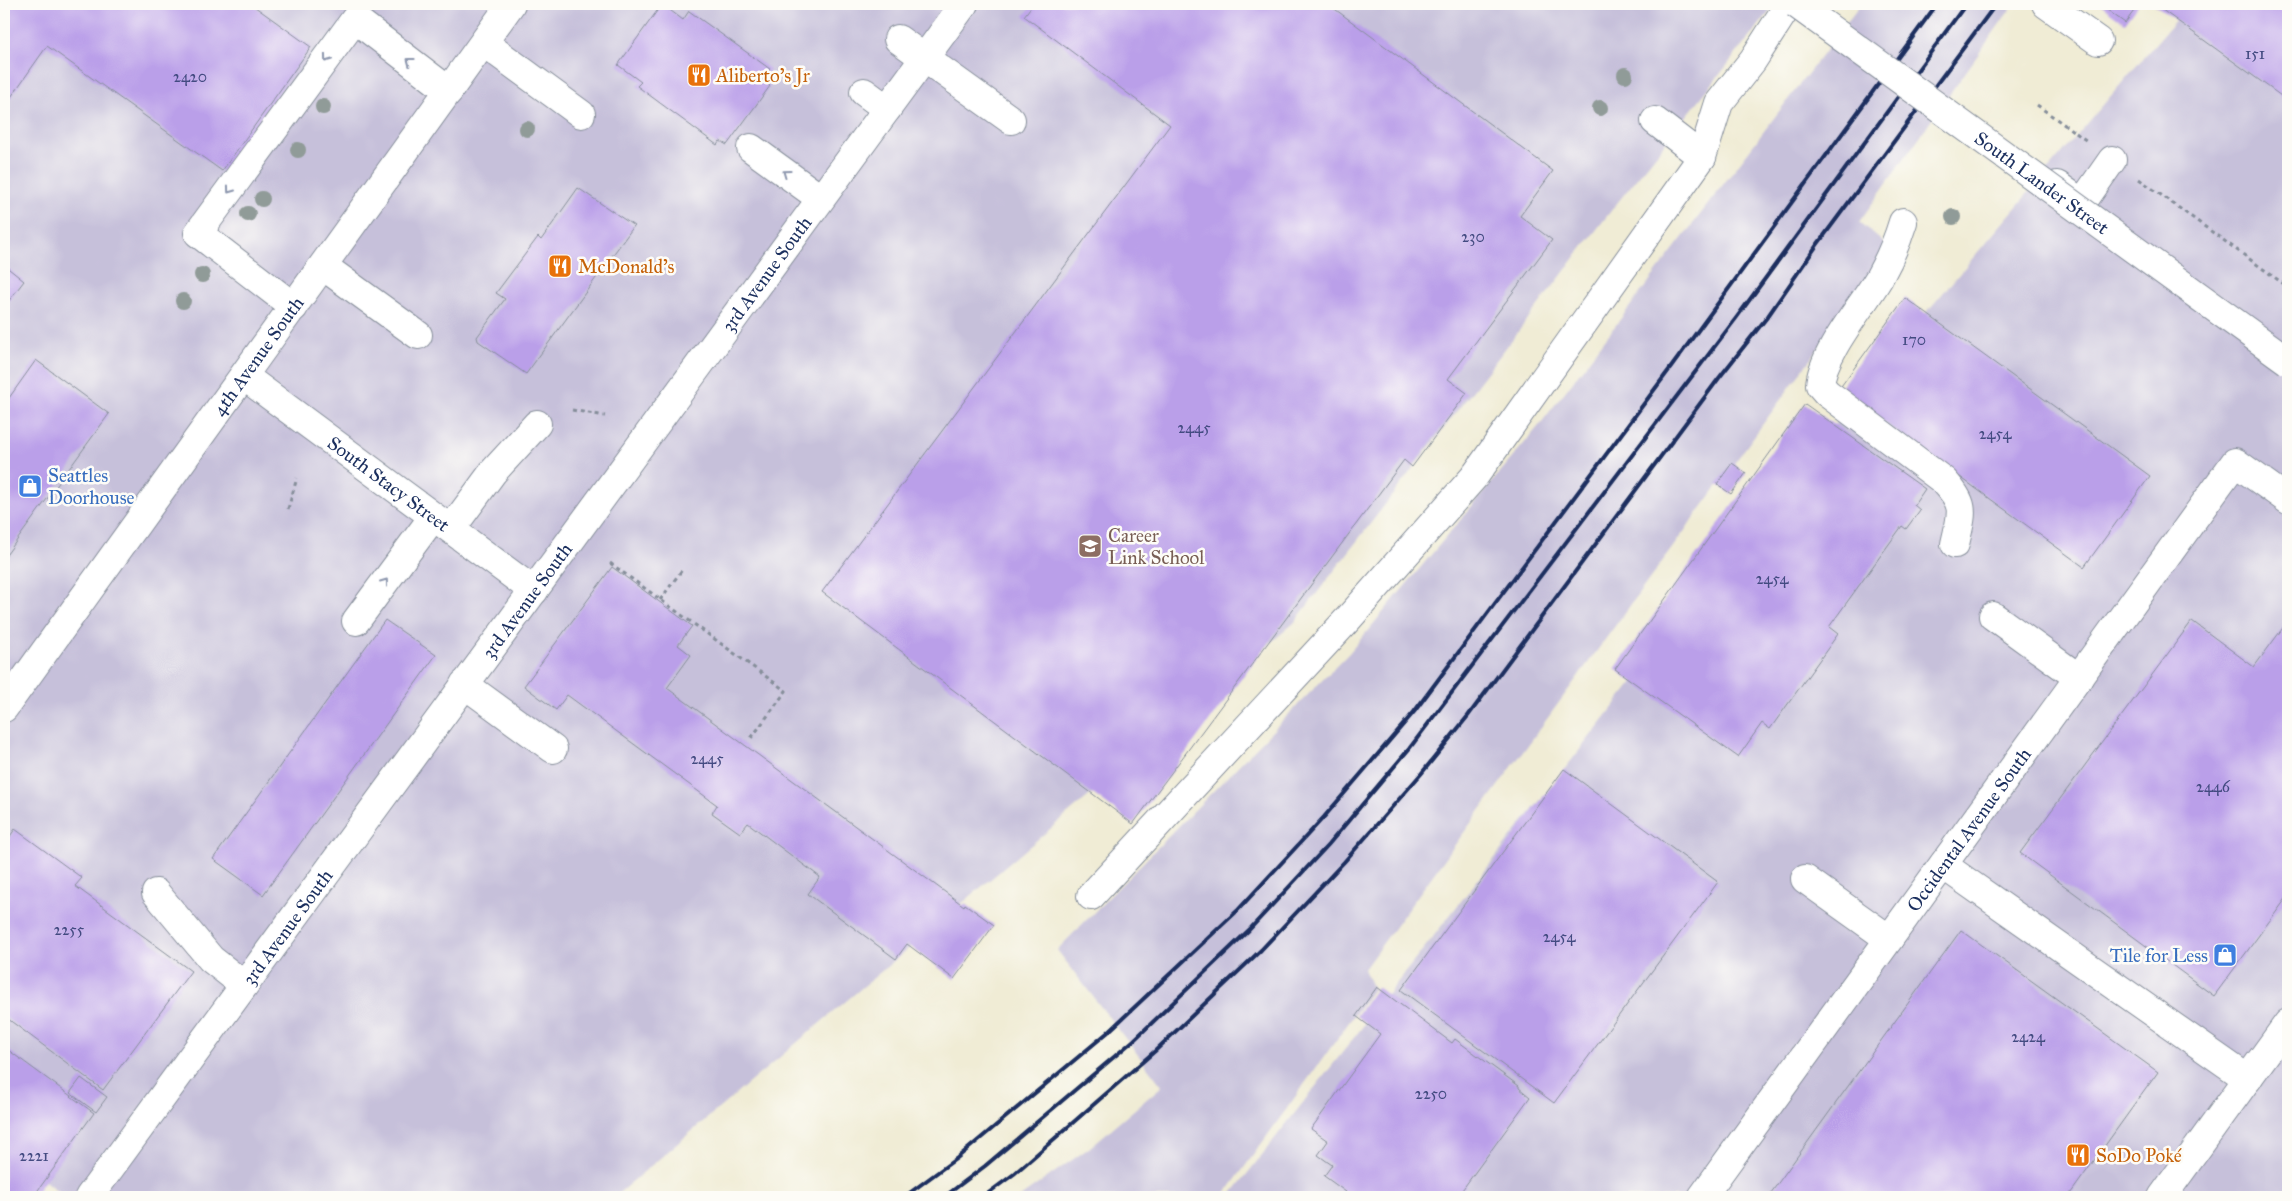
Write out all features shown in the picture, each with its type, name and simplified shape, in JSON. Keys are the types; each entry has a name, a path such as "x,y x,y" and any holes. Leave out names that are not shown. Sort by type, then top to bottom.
{"street":[{"name":"4th Avenue South","path":"4,708 511,4"},
{"name":"3rd Avenue South","path":"89,1197 964,4"},
{"path":"1091,896 1348,619 1474,477 1702,157 1719,103 1753,60 1789,4"},
{"name":"South Lander Street","path":"1796,4 2288,361"},
{"path":"2046,4 2098,41"},
{"path":"294,307 198,233 355,19 449,91"},
{"path":"898,39 1011,120"},
{"path":"484,43 581,114"},
{"path":"864,92 887,109"},
{"path":"1654,121 1702,157"},
{"path":"1985,133 2133,240"},
{"path":"751,148 820,198"},
{"path":"2082,202 2112,160"},
{"path":"1903,222 1893,253 1823,366 1820,384 1827,393 1944,481 1957,496 1961,514 1955,544"},
{"path":"323,266 418,336"},
{"name":"South Stacy Street","path":"244,376 534,591"},
{"path":"356,621 442,523 537,424"},
{"name":"Occidental Avenue South","path":"1702,1197 2235,462 2288,500"},
{"path":"1993,616 2079,678"},
{"path":"464,684 553,749"},
{"path":"1943,865 2248,1079"},
{"path":"1805,879 1889,939"},
{"path":"156,893 211,960 244,985"},
{"path":"2162,1197 2288,1023"}],"path":[{"path":"2037,105 2288,287"},
{"path":"572,410 605,416"},
{"path":"288,509 297,478"},
{"path":"610,563 786,691 749,742"},
{"path":"660,600 682,570"}],"shaded area":[{"path":"4,4 1776,4 1614,207 1294,623 614,1197 66,1197 4,1151"},
{"path":"1861,4 2014,4 1859,222 1891,249 1364,969 1373,989 1223,1197 1020,1197 1089,1148 1162,1086 1057,950 1349,653 1538,427"},
{"path":"2189,4 2288,4 2288,1197 1229,1197 1880,367"}],"building":[{"path":"11,4 251,4 311,47 222,171 47,46 4,107 4,13"},
{"name":"Aliberto's Jr","path":"662,4 683,20 689,11 770,69 762,80 770,86 727,145 720,141 717,145 637,86 641,82 618,65"},
{"path":"1033,4 1328,4 1553,171 1520,216 1552,240 1448,379 1467,393 1412,467 1404,460 1133,824 822,592 1170,125 1024,16"},
{"path":"2099,4 2139,4 2125,23"},
{"path":"2154,4 2288,4 2288,101"},
{"name":"McDonald's","path":"578,188 634,226 526,374 478,341 477,337 505,299 496,293 538,237 541,240"},
{"path":"4,265 24,281 4,307"},
{"path":"1905,298 2150,476 2084,567 1839,389"},
{"name":"Seattles Doorhouse","path":"36,360 109,414 4,558 4,405"},
{"path":"1805,404 1925,489 1914,505 1920,510 1906,529 1902,526 1829,627 1838,634 1770,729 1762,723 1738,757 1615,669"},
{"path":"1732,463 1746,473 1731,494 1717,484"},
{"path":"612,567 692,626 678,645 691,655 667,688 964,906 965,904 994,925 954,979 907,944 896,959 808,894 820,877 748,823 740,833 712,813 717,805 567,695 556,710 524,686"},
{"path":"385,620 436,655 263,895 213,859"},
{"path":"2192,621 2254,667 2288,621 2288,896 2214,996 2020,853"},
{"path":"1564,769 1718,882 1554,1103 1401,990"},
{"path":"15,829 82,878 75,886 191,971 103,1090 4,1016 4,845"},
{"path":"1961,930 2158,1072 2068,1197 1768,1197"},
{"path":"1377,987 1452,1043 1455,1039 1519,1086 1530,1097 1457,1197 1342,1197 1346,1192 1324,1176 1332,1165 1318,1155 1328,1141 1311,1129 1380,1034 1356,1016"},
{"path":"4,1047 94,1113 33,1197 4,1197"},
{"path":"81,1078 107,1097 96,1112 70,1093"}],"railway":[{"path":"904,1197 957,1158 1107,1033 1237,911 1324,817 1414,712 1672,366 1937,4"},
{"path":"944,1197 985,1166 1134,1040 1249,930 1328,845 1409,749 1737,317 1966,4"},
{"path":"983,1197 1014,1174 1155,1051 1261,950 1344,862 1421,774 1468,716 1719,378 1768,316 1817,245 1996,4"}],"place":[{"name":"Aliberto's Jr","path":"699,75"},
{"name":"McDonald's","path":"560,266"},
{"name":"Seattles Doorhouse","path":"30,486"},
{"name":"Career Link School","path":"1090,546"},
{"name":"Tile for Less","path":"2225,955"},
{"name":"SoDo Poké","path":"2078,1155"}]}
